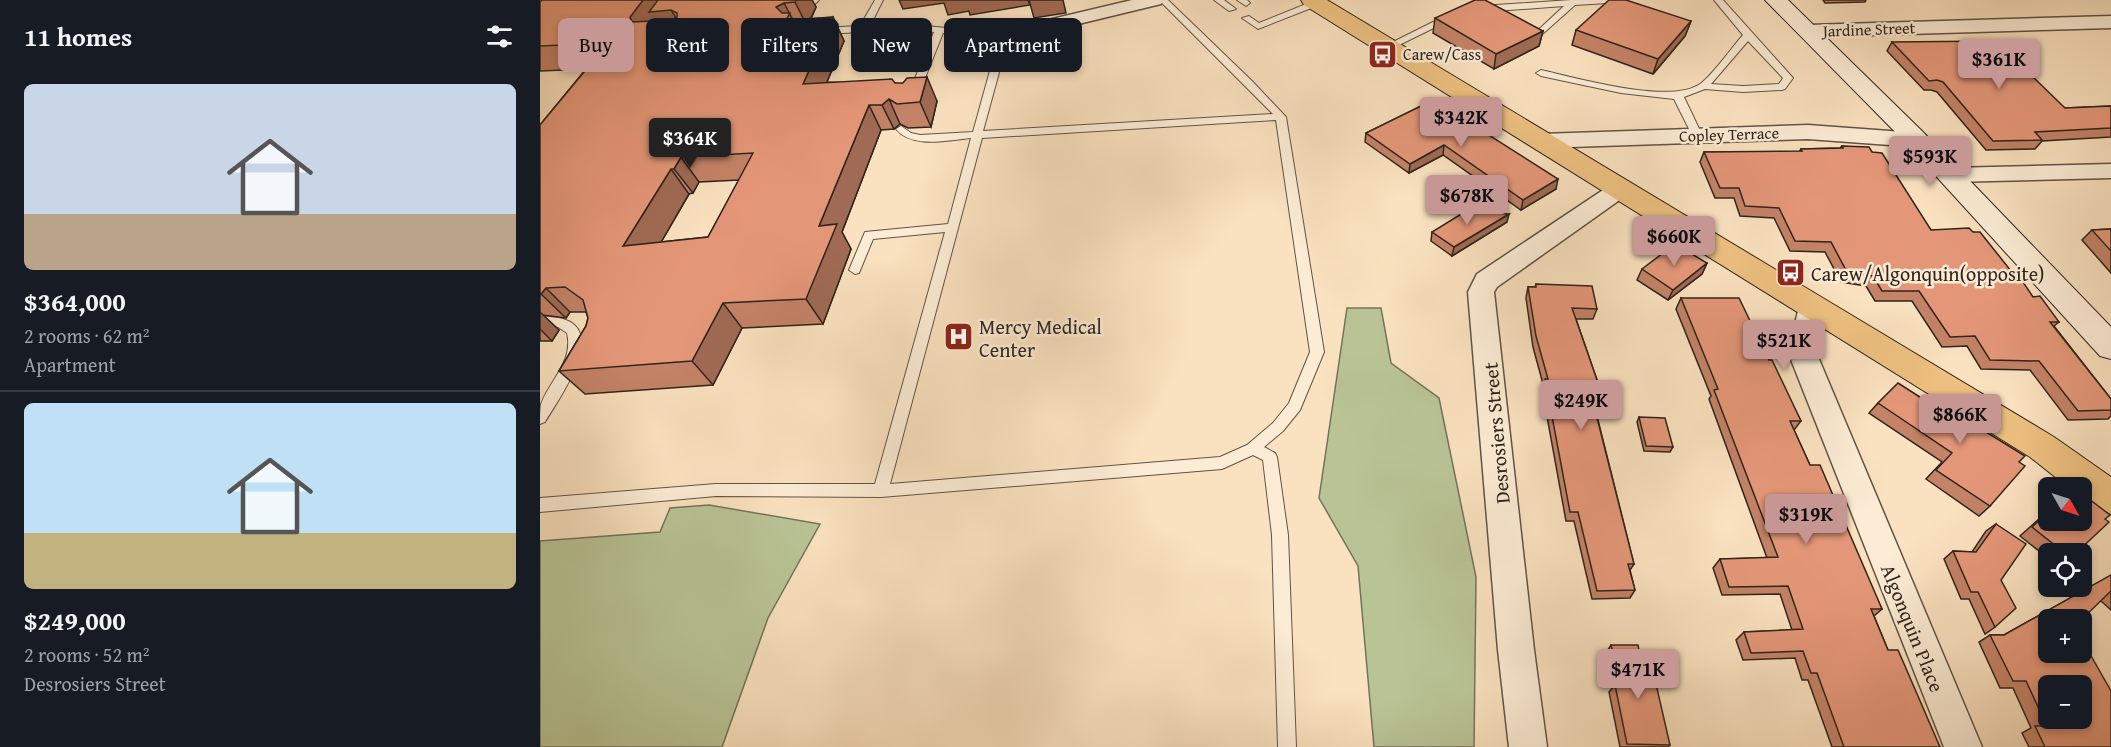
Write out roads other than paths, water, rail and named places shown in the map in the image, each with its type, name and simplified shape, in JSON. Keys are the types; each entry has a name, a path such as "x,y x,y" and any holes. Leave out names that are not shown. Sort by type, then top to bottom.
{"main road":[{"path":"1776,0 1950,175 2111,347"},
{"path":"1314,1 2042,447 2111,498"}],"street":[{"path":"1080,18 1155,0"},
{"name":"Jardine Street","path":"1808,31 2111,22"},
{"name":"Copley Terrace","path":"1541,141 1808,132 1917,141"},
{"path":"1950,175 2111,171"},
{"name":"Desrosiers Street","path":"1528,747 1516,650 1481,292 1486,281 1620,189"},
{"name":"Algonquin Place","path":"1812,307 1802,352 1934,681 1963,747"}],"lane":[{"path":"869,18 879,0"},
{"path":"540,505 716,490 881,491 1222,463 1253,448 1278,427 1295,406 1317,352 1281,117 1163,0"},
{"path":"1476,9 1608,0"},
{"path":"1541,73 1621,90 1678,96 1704,86 1743,89 1782,87 1788,78 1718,0"},
{"path":"1246,18 1258,26 1314,1"},
{"path":"1538,35 1572,2"},
{"path":"1275,7 1287,15"},
{"path":"1388,46 1455,14 1465,12"},
{"path":"1260,13 1272,20"},
{"path":"932,29 944,30"},
{"path":"910,103 939,30"},
{"path":"1704,86 1748,35"},
{"path":"881,491 994,72"},
{"path":"1678,96 1697,135"},
{"path":"901,129 907,135 920,138 1281,117"},
{"path":"855,270 869,235 952,227"},
{"path":"540,321 564,324 574,332 578,344 574,358 540,418"},
{"path":"1253,448 1270,457 1280,535 1287,747"}],"place":[{"name":"Carew/Cass","path":"1382,54"},
{"name":"Carew/Algonquin(opposite)","path":"1790,273"},
{"name":"Mercy Medical Center","path":"958,337"}]}
